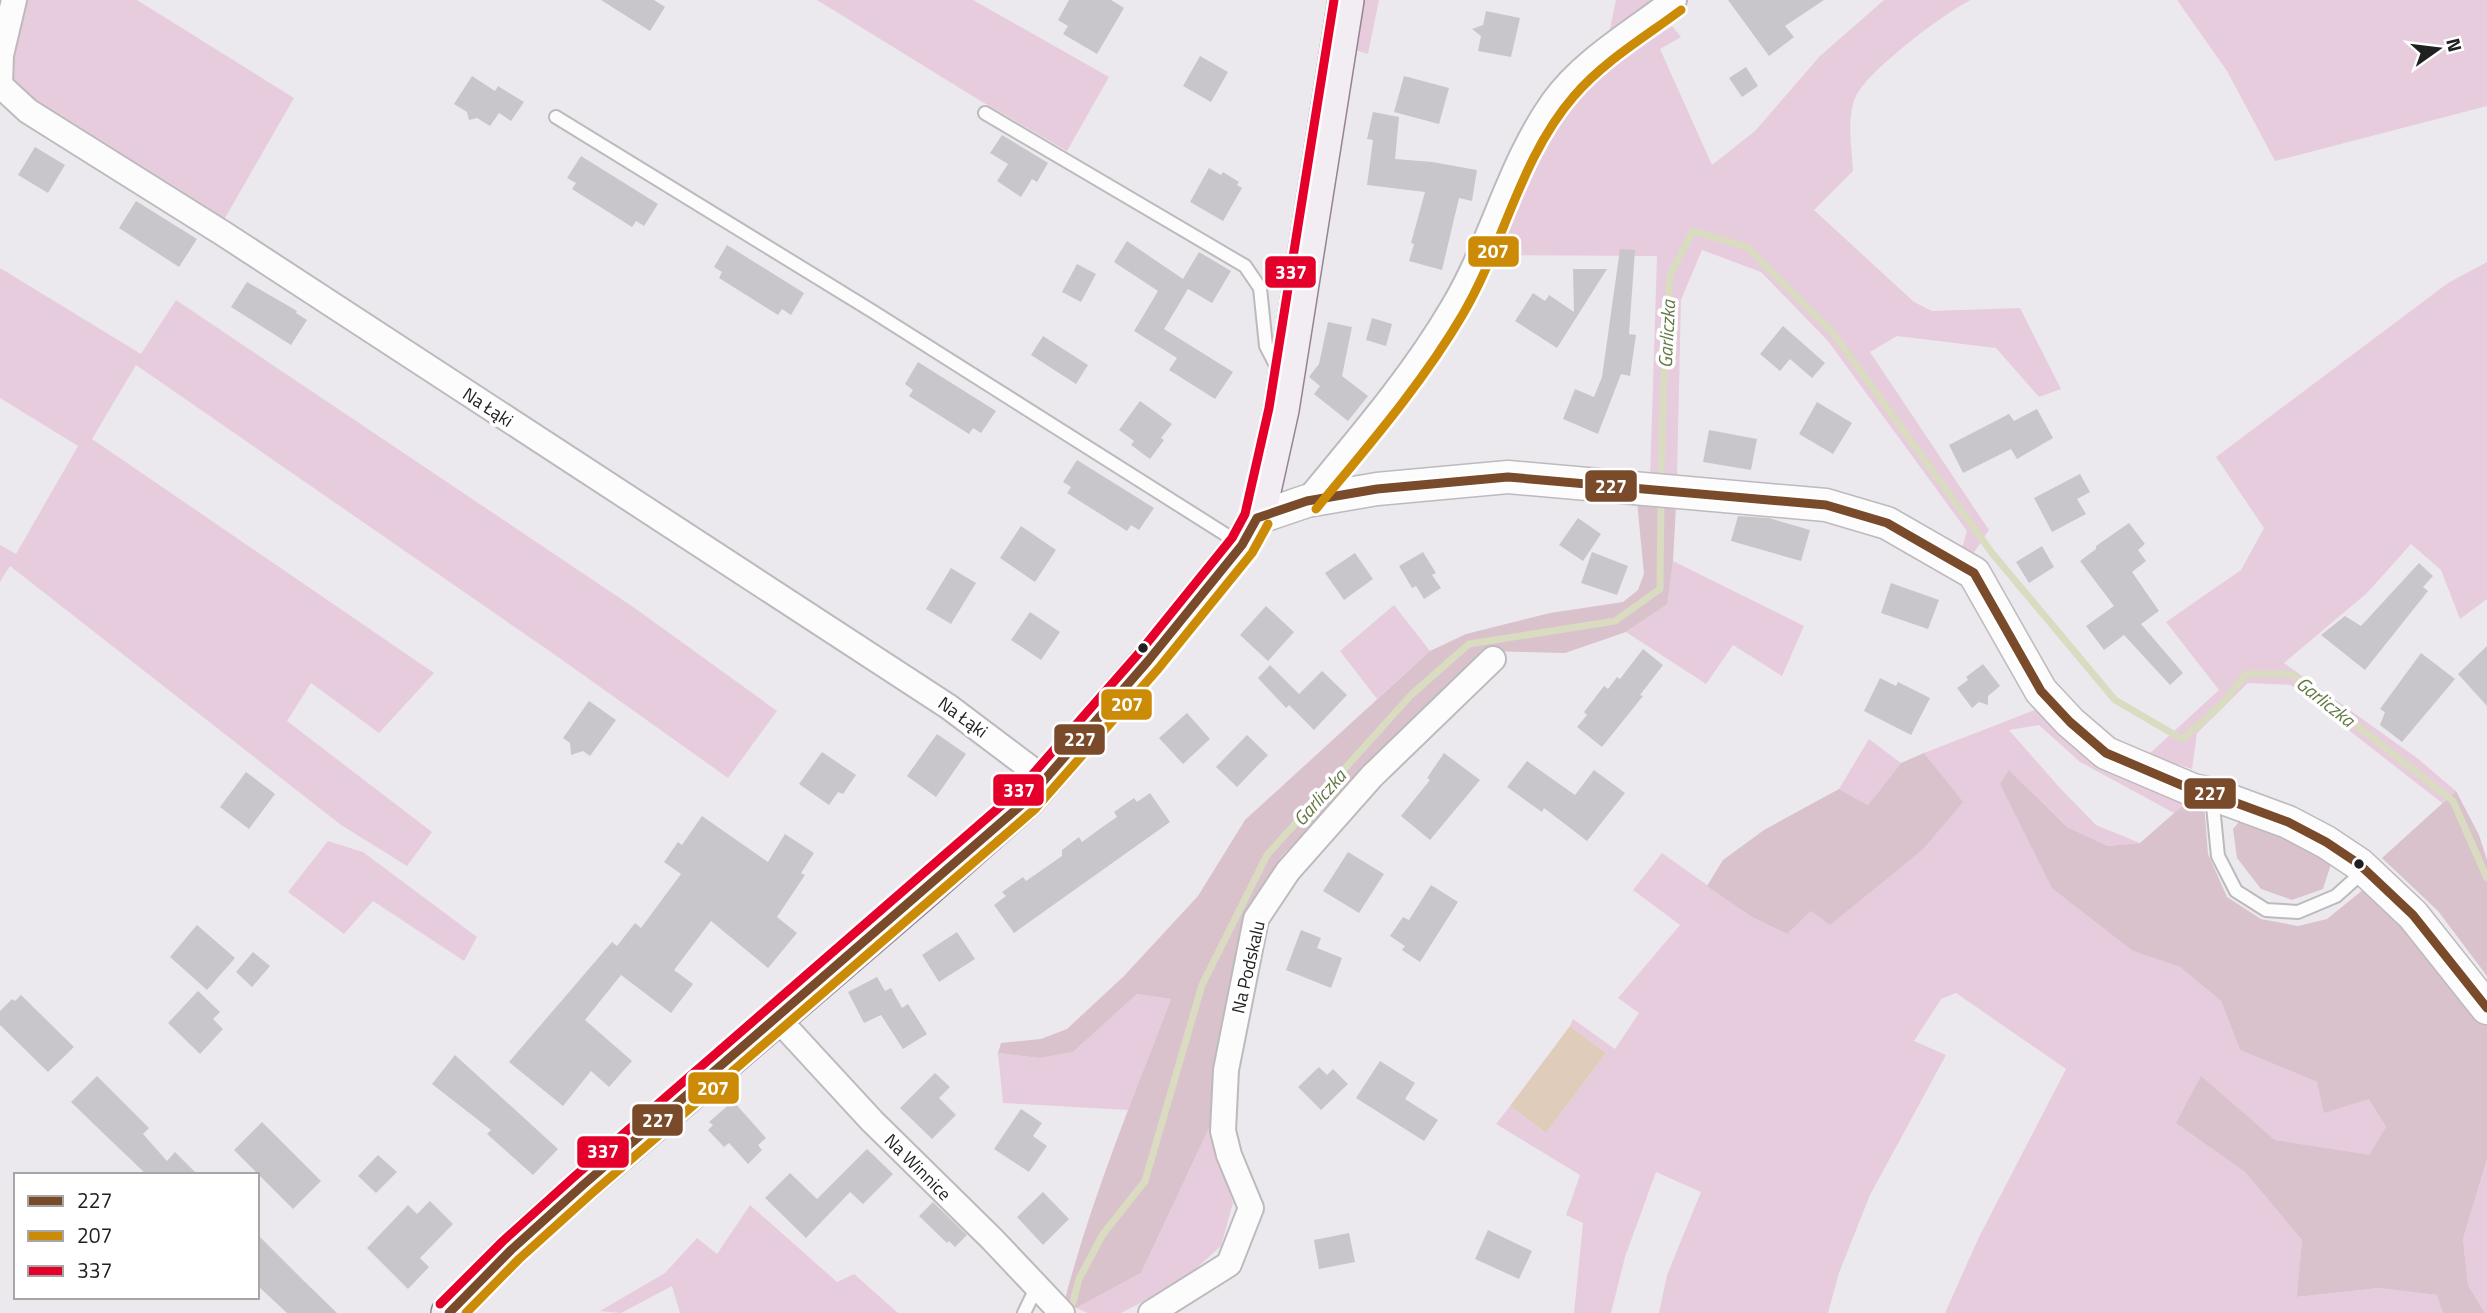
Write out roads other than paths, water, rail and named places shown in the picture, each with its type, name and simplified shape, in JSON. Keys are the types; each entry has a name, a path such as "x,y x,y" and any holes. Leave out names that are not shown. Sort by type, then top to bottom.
{"main road":[{"path":"449,1313 511,1250 993,831 1046,780 1148,661 1250,532 1285,383 1346,0"}],"street":[{"name":"Na Łąki","path":"13,0 1,55 0,85 28,111 224,234 949,707 1046,780"},
{"path":"1307,501 1383,410 1421,359 1455,303 1533,134 1554,100 1590,64 1674,0"},
{"path":"1250,532 1307,501 1377,489 1508,477 1826,505 1887,523 1974,573 2041,691 2070,722 2106,753 2193,790 2212,794 2288,822 2326,842 2365,870 2413,915 2484,1005"},
{"name":"Na Podskalu","path":"1151,1313 1229,1264 1251,1208 1229,1155 1223,1131 1226,1070 1256,919 1288,870 1371,776 1493,659"},
{"name":"Na Winnice","path":"777,1018 872,1121 1060,1311"}],"lane":[{"path":"985,113 1245,266 1260,288 1266,346 1285,383"},
{"path":"556,117 872,311 1250,532"},
{"path":"2212,794 2218,856 2236,891 2266,910 2298,912 2336,896 2365,870"},
{"path":"1024,1313 1037,1286"}],"waterway":[{"name":"Garliczka","path":"1661,482 1670,275 1693,231 1747,247 1833,333 1992,553 2115,700 2182,739 2221,705 2246,674 2291,674 2453,801 2487,878"},
{"name":"Garliczka","path":"1066,1312 1073,1302 1079,1279 1103,1234 1145,1181 1202,985 1267,855 1411,695 1469,644 1615,621 1660,589 1661,498"}]}
